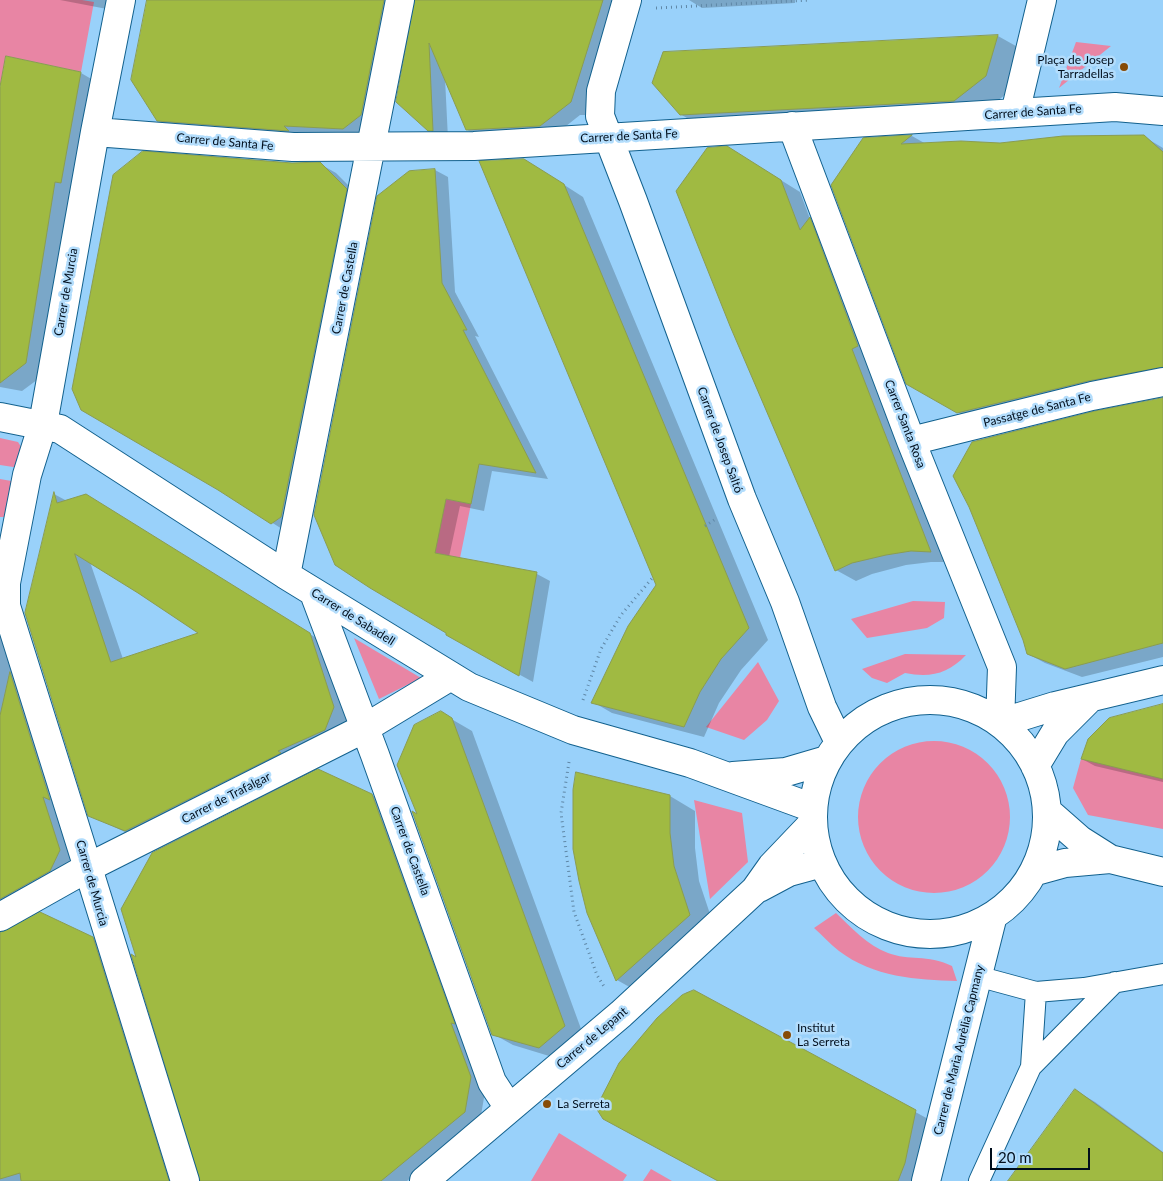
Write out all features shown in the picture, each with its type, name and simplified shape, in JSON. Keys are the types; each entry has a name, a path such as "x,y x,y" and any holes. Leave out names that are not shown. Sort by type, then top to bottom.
{"street":[{"name":"Carrer de Murcia","path":"121,0 94,132 42,424 27,475 3,575 6,606 89,867 105,926 185,1181"},
{"name":"Carrer de Castella","path":"286,575 373,146 400,0"},
{"path":"1015,113 1042,0"},
{"name":"Carrer de Josep Saltó","path":"626,5 601,91 600,116 610,138 742,499 785,602 822,707 832,750"},
{"name":"Carrer de Santa Fe","path":"94,132 294,147 474,146 1115,106 1163,111"},
{"name":"Carrer Santa Rosa","path":"792,126 911,441 1002,666 1000,723"},
{"name":"Passatge de Santa Fe","path":"911,441 1092,396 1163,382"},
{"name":"Carrer de Sabadell","path":"0,417 60,429 314,593 469,687 573,730 690,763 727,776 813,816"},
{"name":"Carrer de Castella","path":"314,593 365,728 492,1082 509,1108"},
{"name":"Carrer de Trafalgar","path":"0,917 89,867 365,728 451,676"},
{"path":"1000,723 1091,697 1163,680"},
{"path":"1035,766 1055,733 1091,697"},
{"path":"917,700 973,707 1000,723 1005,726 1030,754 1047,799 1046,841 1036,871 1022,892 992,919 951,934 919,935 870,918 843,896 822,863 815,845 813,816 832,750 870,716 892,706 917,700"},
{"name":"Carrer de Sabadell","path":"727,776 786,772 832,750"},
{"path":"1047,811 1080,840 1110,860"},
{"name":"Carrer de Lepant","path":"424,1181 621,1014 755,890 813,816"},
{"path":"1036,871 1065,863 1110,860 1163,872"},
{"name":"Carrer de Lepant","path":"755,890 789,872 822,863"},
{"name":"Carrer de Maria Aurèlia Capmany","path":"926,1181 992,919"}],"lane":[{"path":"977,976 1036,992 1163,974"},
{"path":"979,1181 1031,1067 1115,982"},
{"path":"1031,1067 1036,992"}],"path":[{"path":"626,5 810,0"},
{"path":"621,1014 597,975 574,912 561,813 573,730 601,648 621,615 654,576"}],"shaded area":[{"path":"0,0 82,0 94,2 81,72 6,56 0,87"},
{"path":"1076,42 1111,46 1059,88"},
{"path":"0,438 18,442 25,453 20,468 0,465"},
{"path":"0,479 17,482 6,517 0,517"},
{"path":"389,488 471,504 460,558 435,553"},
{"path":"913,601 945,602 944,618 927,628 867,638 851,619"},
{"path":"354,638 421,678 379,699"},
{"path":"905,654 966,655 952,667 938,673 923,675 905,673 887,683 872,678 862,669"},
{"path":"758,662 779,701 767,720 744,740 706,727"},
{"path":"934,741 949,742 963,747 988,763 1004,788 1009,802 1009,832 1004,846 988,871 963,887 949,892 934,893 919,892 905,887 880,871 864,846 859,832 858,817 859,802 864,788 880,763 905,747 919,742"},
{"path":"1081,759 1163,778 1163,829 1088,815 1073,788"},
{"path":"694,800 742,813 748,862 710,899"},
{"path":"836,913 860,936 881,950 903,957 934,960 952,966 957,981 926,980 881,972 852,960 814,928"},
{"path":"559,1133 627,1175 623,1181 531,1181"},
{"path":"651,1169 672,1181 643,1181"}],"building":[{"path":"147,0 384,0 361,115 343,129 284,126 289,131 157,121 131,80"},
{"path":"415,0 603,0 571,102 540,126 466,130 429,43 433,131 428,131 396,102"},
{"path":"998,35 986,76 954,101 680,115 652,83 663,52"},
{"path":"6,56 81,72 61,183 55,182 26,363 0,383 0,87"},
{"path":"912,135 901,144 961,141 1000,143 1063,136 1144,135 1163,152 1163,367 1088,381 957,413 906,384 831,185 863,138"},
{"path":"727,146 781,180 800,230 810,217 858,346 852,349 931,552 911,551 886,555 852,563 835,571 730,326 676,191 707,148"},
{"path":"143,151 292,163 320,162 347,189 281,517 271,524 218,490 81,410 72,389 113,175"},
{"path":"524,159 564,184 749,628 721,659 700,692 684,727 591,703 628,626 656,585 479,161"},
{"path":"435,169 442,283 467,330 463,330 536,473 479,464 471,504 446,499 435,553 537,572 519,676 446,635 446,633 335,565 314,515 377,196 409,171"},
{"path":"1163,398 1163,643 1065,669 1027,654 969,507 953,476 972,442 1095,411"},
{"path":"54,492 57,503 86,494 310,633 334,707 325,730 278,751 281,753 125,831 88,816 25,613","holes":["75,554 198,633 111,662"]},
{"path":"10,672 50,800 43,797 60,850 50,871 0,899 0,716"},
{"path":"1163,704 1163,779 1081,759 1088,739 1109,718"},
{"path":"441,711 452,718 565,1026 539,1048 492,1035 412,811 417,814 397,765 414,725"},
{"path":"318,769 372,794 455,1024 451,1023 471,1077 465,1112 381,1181 200,1181 131,954 136,957 121,909 152,853"},
{"path":"576,772 670,795 670,833 674,866 690,915 616,981 587,913 579,881 573,849 573,790"},
{"path":"40,912 93,937 169,1181 21,1181 20,1173 0,1179 0,933"},
{"path":"694,990 916,1110 905,1163 898,1181 718,1181 603,1119 596,1108 619,1063 657,1018 682,995"},
{"path":"1075,1089 1163,1153 1163,1181 1008,1181"}],"place":[{"name":"Plaça de Josep Tarradellas","path":"1124,67"},
{"name":"Institut La Serreta","path":"787,1035"},
{"name":"La Serreta","path":"547,1104"}]}
